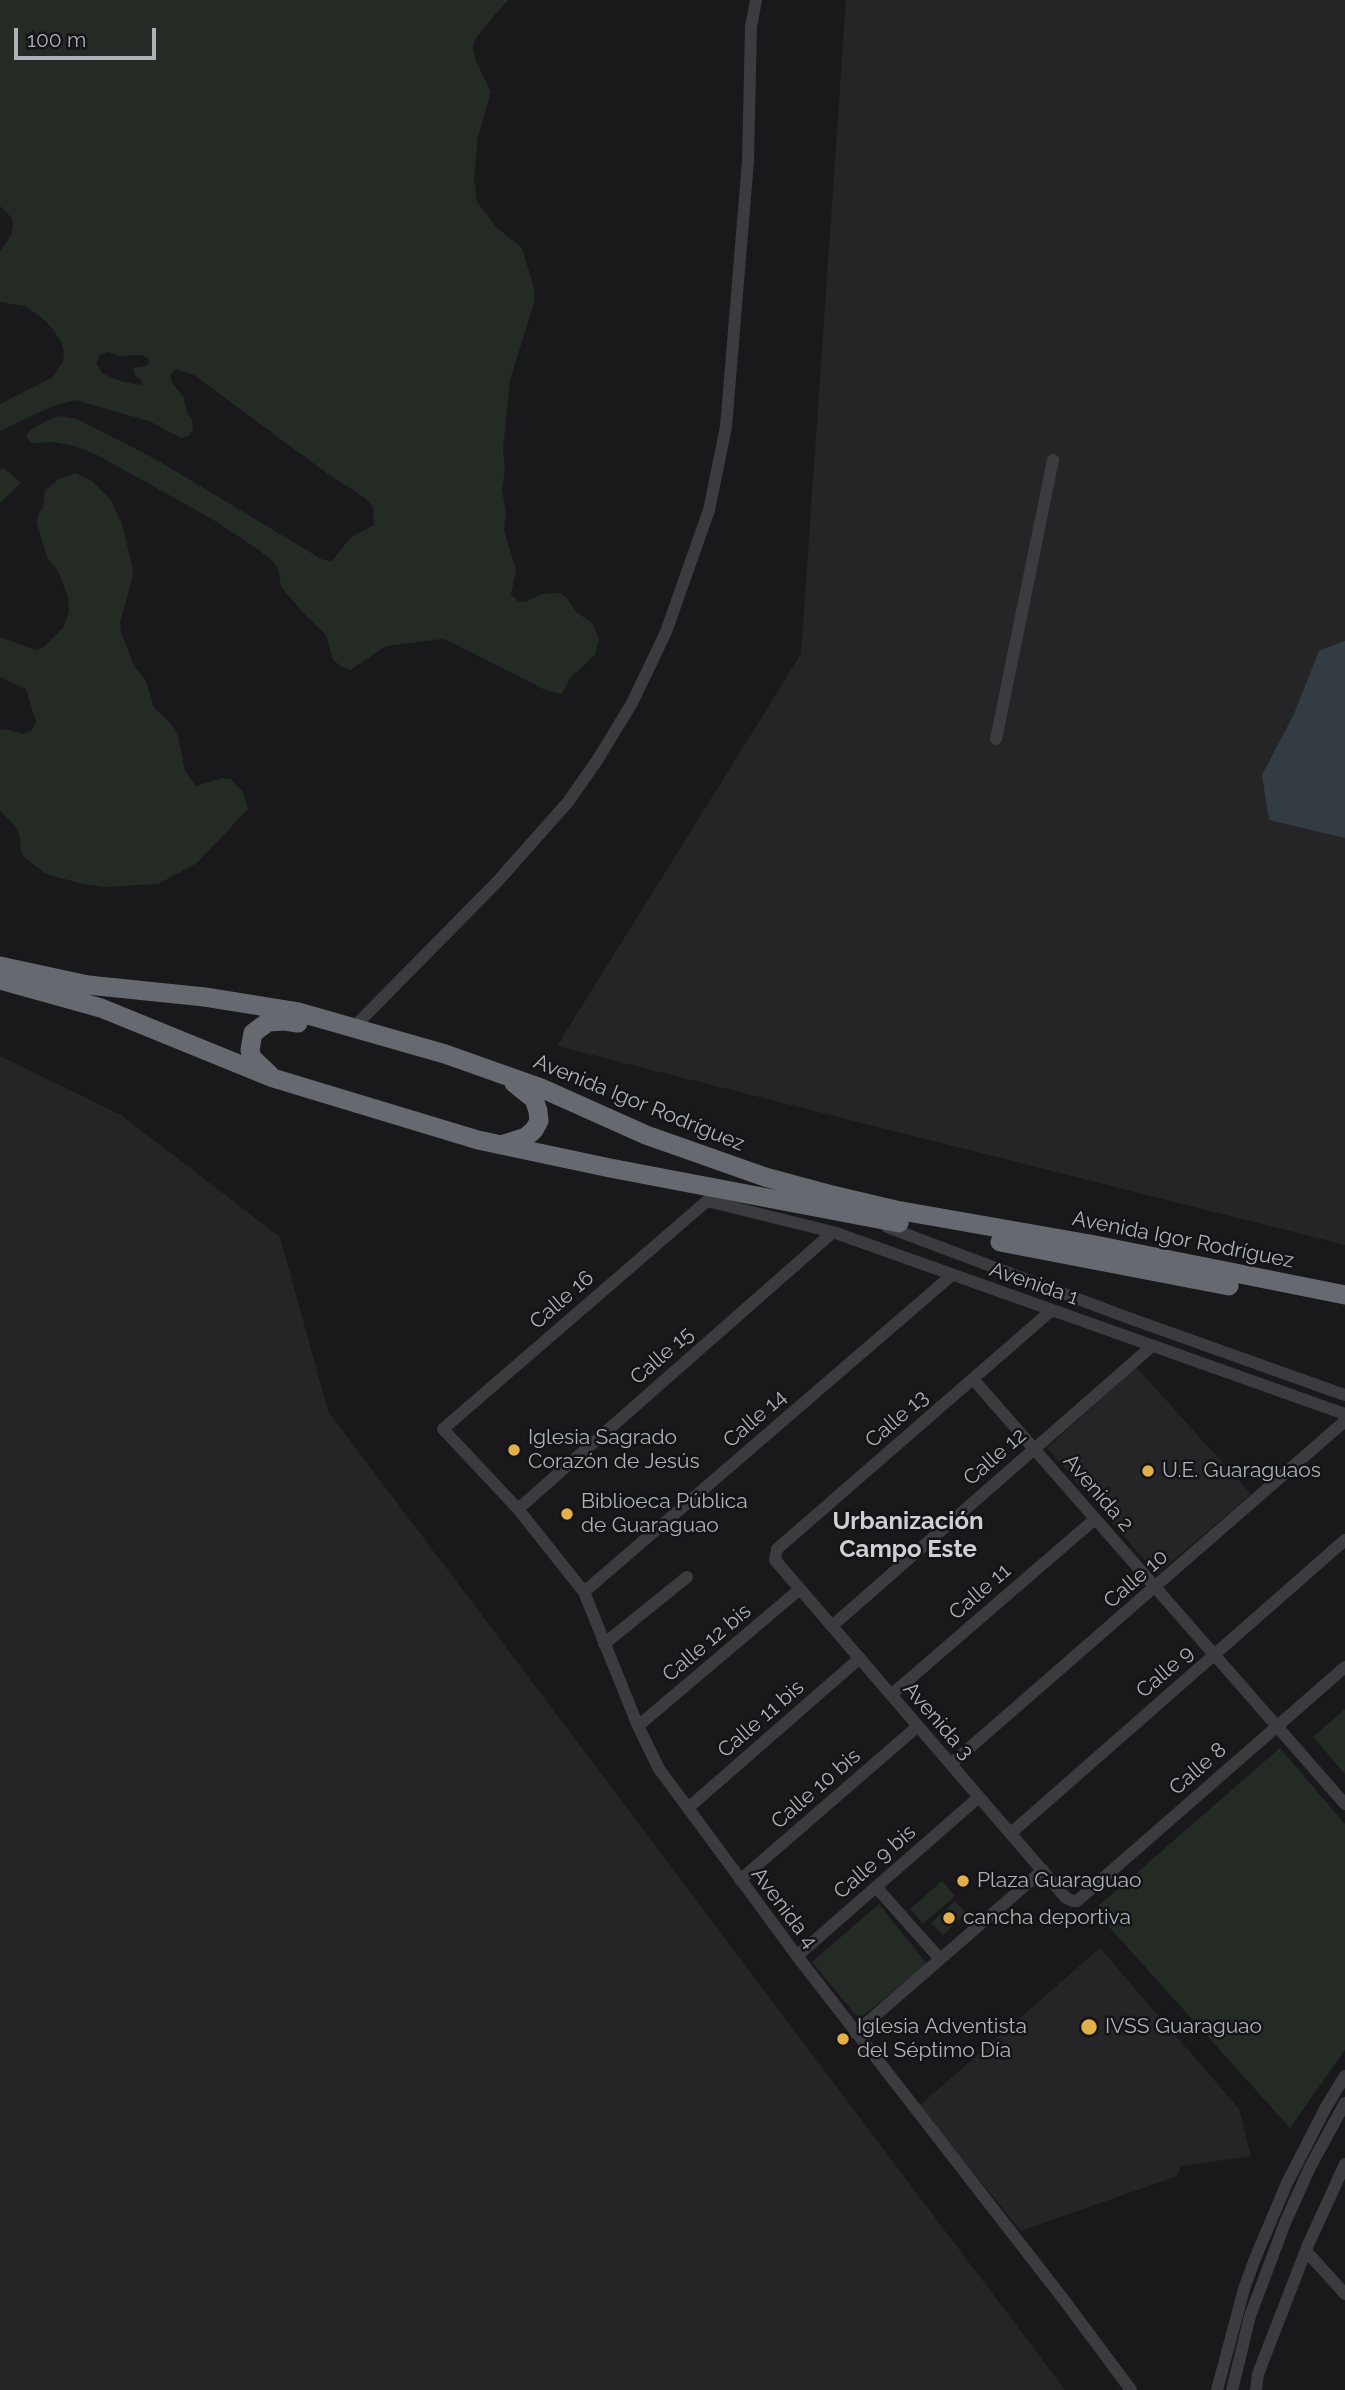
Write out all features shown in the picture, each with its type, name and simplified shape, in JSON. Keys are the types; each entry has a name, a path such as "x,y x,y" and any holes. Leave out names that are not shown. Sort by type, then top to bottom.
{"highway":[{"name":"Avenida Igor Rodríguez","path":"0,966 88,985 205,997 298,1012 444,1054 541,1088 646,1135 765,1177 896,1210 1090,1244 1345,1295"},
{"name":"Avenida Igor Rodríguez","path":"0,980 101,1008 273,1078 499,1145 1345,1308"},
{"path":"273,1078 252,1058 250,1050 253,1033 268,1022 285,1021 372,1034"},
{"path":"499,1145 526,1137 539,1121 534,1099 502,1075"}],"street":[{"path":"352,1029 497,882 568,802 632,702 670,622 709,510 726,427 748,168 751,27 756,0"},
{"path":"996,739 1053,460"},
{"name":"Avenida 1","path":"707,1201 832,1232 1345,1414"},
{"name":"Calle 16","path":"443,1429 707,1201"},
{"path":"850,1213 1101,1308 1345,1395"},
{"name":"Calle 15","path":"518,1509 832,1232"},
{"name":"Calle 14","path":"584,1592 952,1275"},
{"name":"Calle 13","path":"775,1560 776,1549 1052,1310"},
{"name":"Calle 12","path":"832,1626 1152,1346"},
{"name":"Avenida 2","path":"973,1379 1277,1727"},
{"name":"Calle 10","path":"951,1764 1345,1421"},
{"name":"Avenida 4","path":"443,1429 518,1509 584,1592 638,1726 659,1769 855,2033 1131,2390"},
{"name":"Calle 11","path":"891,1695 1095,1519"},
{"name":"Calle 9","path":"1011,1833 1345,1540"},
{"name":"Avenida 3","path":"775,1560 1066,1898 1077,1900"},
{"path":"605,1644 687,1577"},
{"name":"Calle 12 bis","path":"638,1726 800,1589"},
{"name":"Calle 11 bis","path":"688,1808 860,1658"},
{"name":"Calle 8","path":"1077,1900 1345,1667"},
{"name":"Calle 10 bis","path":"740,1880 918,1726"},
{"path":"1277,1727 1345,1804"},
{"name":"Calle 9 bis","path":"797,1956 979,1797"},
{"path":"855,2033 1043,1870"},
{"path":"876,1887 940,1959"},
{"path":"1217,2390 1254,2261 1287,2183 1345,2076"},
{"path":"1233,2390 1250,2316 1267,2269 1310,2167 1345,2103"},
{"path":"1256,2390 1258,2374 1306,2250 1345,2164"},
{"path":"1306,2250 1345,2294"}],"shaded area":[{"path":"0,0 508,0 485,26 473,48 475,59 491,92 478,137 474,178 477,202 496,227 522,248 534,288 534,303 510,380 503,450 505,471 502,489 506,514 504,530 516,570 511,595 518,601 526,602 542,594 560,593 567,598 576,612 592,623 599,639 595,655 570,678 562,694 545,690 442,639 386,646 350,670 342,667 333,660 326,635 281,587 274,562 259,550 212,519 97,455 75,446 54,442 32,443 26,437 30,430 52,418 61,416 77,419 157,460 323,560 332,561 351,537 374,525 373,507 365,498 328,474 194,375 176,369 170,375 172,383 183,396 187,412 192,419 193,428 189,436 181,438 149,421 75,400 51,407 0,431 0,404 53,377 63,362 64,353 53,329 40,316 24,306 0,302 0,251 11,235 13,226 12,218 0,206","holes":["108,352 119,356 142,355 149,359 146,366 133,368 135,375 142,381 141,385 103,374 96,363 100,355"]},
{"path":"846,0 1345,0 1345,1245 557,1046 801,654"},
{"path":"4,468 21,483 0,503 0,470"},
{"path":"75,473 91,480 110,499 122,524 133,569 120,623 121,632 134,666 146,681 154,707 178,736 185,771 196,786 222,778 231,779 243,792 248,809 197,863 158,884 104,887 46,874 25,858 21,851 19,834 0,810 0,730 24,734 32,730 36,722 26,689 0,677 0,637 35,650 44,647 63,628 69,612 68,596 58,571 47,557 37,523 45,490 59,479"},
{"path":"1345,641 1345,838 1269,820 1262,775 1294,714 1319,651"},
{"path":"0,1056 121,1115 280,1237 328,1411 1065,2390 0,2390"},
{"name":"U.E. Guaraguaos","path":"1136,1367 1251,1494 1157,1574 1047,1448"},
{"path":"1345,1709 1345,1774 1313,1737"},
{"path":"1280,1748 1345,1824 1345,2050 1290,2128 1094,1910"},
{"path":"942,1881 955,1896 923,1924 910,1909"},
{"name":"cancha deportiva","path":"955,1901 966,1913 943,1935 931,1923"},
{"path":"879,1904 927,1964 859,2019 812,1962"},
{"name":"IVSS Guaraguao","path":"1100,1948 1239,2109 1251,2156 1181,2166 1177,2176 1021,2231 919,2106"}],"place":[{"name":"Iglesia Sagrado Corazón de Jesús","path":"514,1450"},
{"name":"U.E. Guaraguaos","path":"1148,1471"},
{"name":"Biblioeca Pública de Guaraguao","path":"567,1514"},
{"name":"Plaza Guaraguao","path":"963,1881"},
{"name":"cancha deportiva","path":"949,1918"},
{"name":"IVSS Guaraguao","path":"1089,2027"},
{"name":"Iglesia Adventista del Séptimo Día","path":"843,2039"}],"district":[{"name":"Urbanización Campo Este","path":"908,1536"}]}
